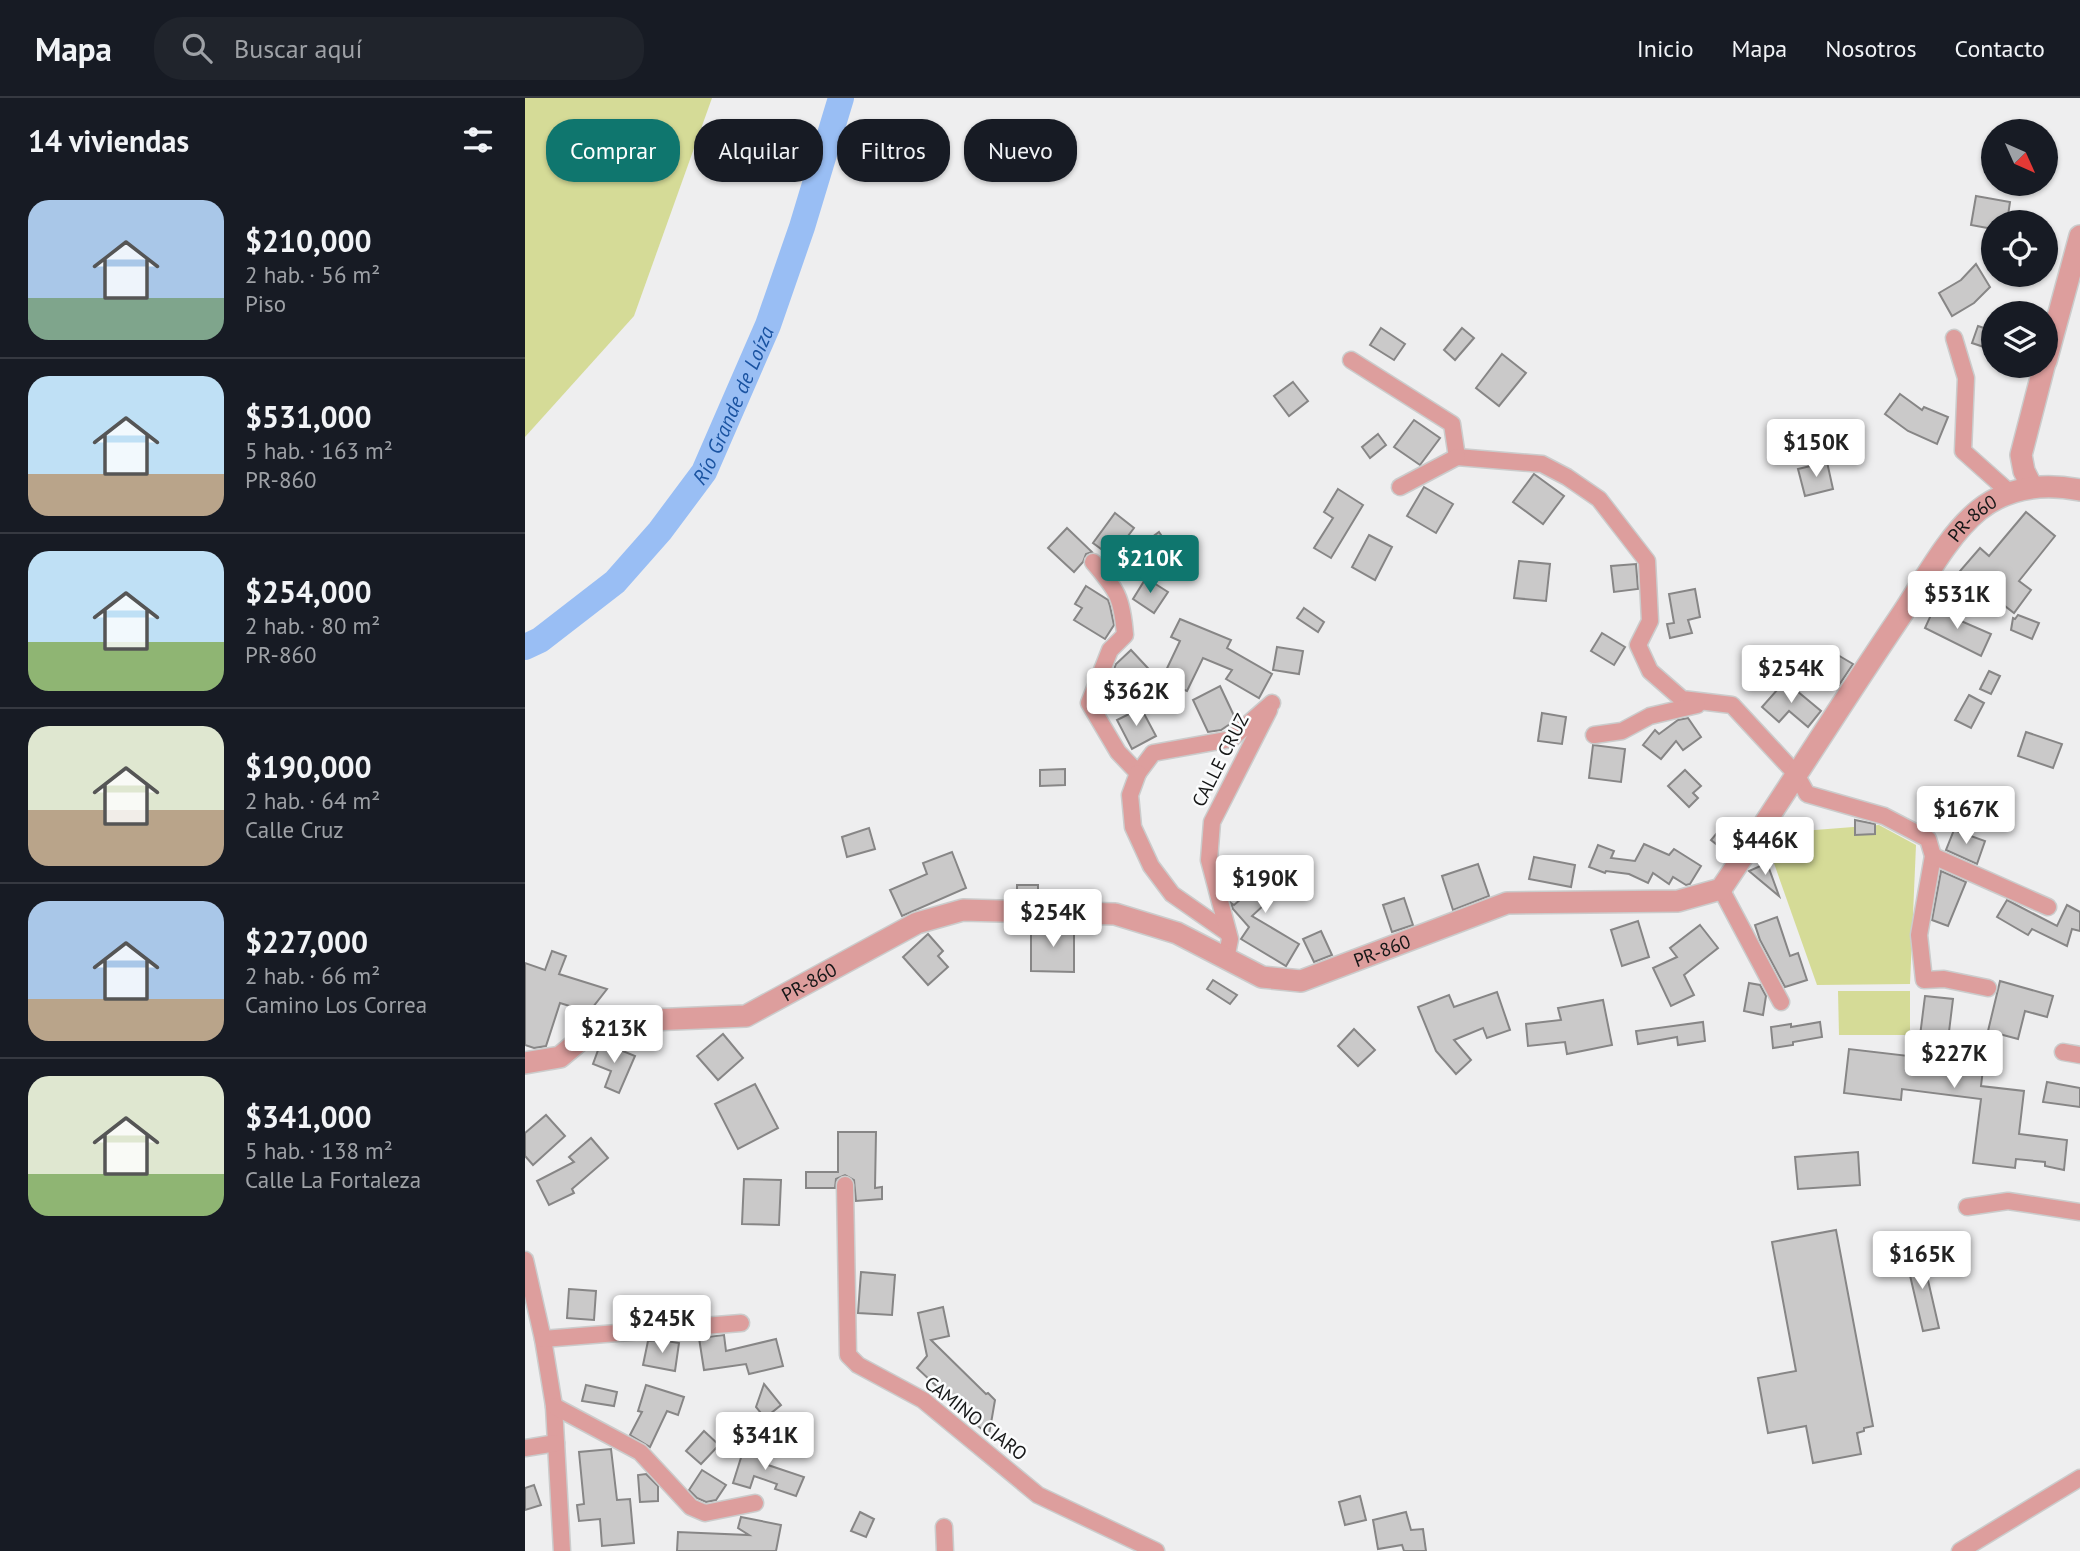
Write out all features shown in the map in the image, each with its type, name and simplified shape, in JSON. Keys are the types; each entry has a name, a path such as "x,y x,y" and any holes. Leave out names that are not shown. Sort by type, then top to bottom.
{"street":[{"path":"2058,319 2078,248"},
{"path":"1954,338 1966,377 1963,451 2009,492"},
{"path":"1351,360 1452,424 1457,457"},
{"path":"2032,487 2024,471 2021,455 2041,378"},
{"path":"1399,487 1457,457 1542,464 1599,499 1647,561 1650,621 1638,645 1650,671 1682,699 1732,705 1796,774 1807,794 1884,816 1928,839 1933,856 1919,935 1924,980 1944,979 1988,988"},
{"name":"PR-860","path":"525,1063 560,1057 601,1022 746,1016 917,923 963,910 1115,914 1177,933 1262,977 1301,981 1507,903 1678,901 1721,889 1955,536 1979,510 2009,492 2032,487 2080,490"},
{"path":"1093,562 1113,585 1122,603 1125,635 1110,650 1089,704 1118,752 1138,773 1131,795 1133,827 1151,866 1172,894 1228,933"},
{"path":"1594,735 1622,731 1650,716 1710,702"},
{"name":"CALLE CRUZ","path":"1138,773 1153,753 1231,739 1272,703 1212,822 1209,860 1230,939 1226,959"},
{"path":"1933,856 2048,907"},
{"path":"1721,889 1781,1002"},
{"path":"2063,1052 2080,1055"},
{"name":"CAMINO CIARO","path":"845,1185 848,1355 858,1365 923,1400 1038,1494 1156,1551"},
{"path":"1967,1208 2008,1200 2080,1212"},
{"path":"525,1260 543,1339 554,1406 562,1551"},
{"path":"543,1339 741,1323"},
{"path":"554,1406 640,1452 691,1507 705,1513 755,1503"},
{"path":"525,1448 556,1443"},
{"path":"1960,1551 2080,1478"},
{"path":"944,1528 945,1551"}],"green space":[{"path":"525,98 712,98 704,119 694,119 694,148 634,316 525,437"},
{"path":"1879,825 1916,845 1910,984 1817,985 1770,852 1802,831"},
{"path":"1838,991 1910,991 1910,1035 1839,1035"}],"building":[{"path":"1976,196 2010,202 2009,210 1981,210 1981,227 1971,225"},
{"path":"1976,264 1981,272 1981,287 1990,287 1974,303 1952,316 1939,293 1961,280"},
{"path":"1978,326 1981,327 1981,346 1972,343"},
{"path":"1381,328 1405,344 1394,360 1370,345"},
{"path":"1462,328 1474,338 1455,360 1444,350"},
{"path":"1502,354 1526,373 1499,406 1476,388"},
{"path":"1293,382 1308,401 1289,416 1274,396"},
{"path":"1900,394 1922,410 1924,407 1948,417 1937,444 1908,431 1885,414"},
{"path":"1414,420 1440,438 1420,465 1394,447"},
{"path":"1378,434 1386,445 1370,458 1362,447"},
{"path":"1827,462 1833,489 1805,496 1798,469"},
{"path":"1534,474 1564,496 1543,524 1513,502"},
{"path":"1424,487 1453,504 1436,533 1407,516"},
{"path":"1338,489 1363,505 1331,558 1314,548 1333,518 1324,512"},
{"path":"2026,512 2055,536 2019,581 2031,590 2014,613 1960,571 1980,548 1989,556"},
{"path":"1115,513 1134,528 1112,557 1093,543"},
{"path":"1067,528 1092,552 1086,554 1074,572 1048,548"},
{"path":"1159,532 1172,551 1145,571 1132,552"},
{"path":"1369,535 1392,547 1375,580 1352,567"},
{"path":"1519,561 1550,564 1546,601 1514,598"},
{"path":"1636,564 1638,589 1614,592 1611,566"},
{"path":"1146,578 1168,592 1154,613 1133,599"},
{"path":"1086,586 1108,600 1114,625 1105,639 1074,620 1082,608 1075,604"},
{"path":"1695,589 1700,617 1688,620 1692,633 1670,638 1667,624 1674,623 1669,594"},
{"path":"1936,604 1956,614 1954,618 1991,634 1981,656 1925,628"},
{"path":"1304,608 1324,622 1318,632 1297,618"},
{"path":"2018,615 2039,623 2032,639 2011,630 2013,618"},
{"path":"1180,619 1231,640 1227,648 1272,674 1259,698 1226,679 1232,670 1203,658 1187,691 1161,681 1180,641 1171,637"},
{"path":"1602,633 1625,647 1614,665 1591,651"},
{"path":"1277,647 1303,651 1299,674 1273,670"},
{"path":"1131,650 1159,680 1138,700 1113,672 1116,664"},
{"path":"1831,651 1853,664 1839,685 1818,671"},
{"path":"1989,671 2000,676 1991,694 1980,689"},
{"path":"1785,681 1821,711 1808,727 1789,711 1779,722 1762,707"},
{"path":"1220,686 1236,720 1221,730 1208,732 1193,700"},
{"path":"1969,695 1984,703 1971,728 1955,720"},
{"path":"1141,708 1156,736 1132,749 1117,720"},
{"path":"1542,713 1566,717 1562,744 1538,741"},
{"path":"1688,718 1701,737 1683,750 1676,741 1661,759 1643,745 1655,730 1659,734 1678,720"},
{"path":"2026,732 2062,744 2053,768 2018,756"},
{"path":"1593,745 1625,749 1621,782 1589,778"},
{"path":"1065,769 1065,785 1040,786 1040,770"},
{"path":"1685,770 1701,786 1693,793 1698,798 1689,807 1668,786"},
{"path":"1728,820 1741,831 1725,851 1711,840"},
{"path":"1855,820 1875,824 1875,834 1855,835"},
{"path":"869,828 875,849 847,857 842,837"},
{"path":"1954,830 1985,841 1977,864 1946,850"},
{"path":"1644,844 1669,855 1674,849 1701,866 1690,884 1686,885 1673,877 1669,884 1653,873 1648,883 1629,874 1605,873 1589,867 1598,845 1614,851 1611,858 1635,861"},
{"path":"952,852 966,888 902,916 890,890 927,874 923,863"},
{"path":"1534,857 1575,865 1571,887 1529,879"},
{"path":"1270,858 1288,875 1252,916 1299,944 1286,966 1241,939 1249,927 1231,903 1234,905 1255,887 1249,881"},
{"path":"1767,863 1779,896 1749,871"},
{"path":"1478,864 1489,896 1453,910 1442,876"},
{"path":"1941,871 1966,882 1948,926 1932,920"},
{"path":"1017,885 1038,885 1038,899 1017,898"},
{"path":"1404,898 1413,925 1392,932 1383,905"},
{"path":"2007,900 2057,926 2067,905 2080,912 2080,931 2072,929 2067,946 2032,929 2028,935 1997,917"},
{"path":"1777,917 1790,956 1798,953 1807,980 1785,987 1755,925"},
{"path":"1638,921 1649,957 1622,966 1611,930"},
{"path":"1700,925 1718,948 1684,975 1694,995 1671,1006 1653,968 1677,957 1670,948"},
{"path":"1031,926 1074,926 1074,972 1031,971"},
{"path":"1321,931 1332,955 1314,962 1303,939"},
{"path":"928,934 943,951 938,956 948,967 928,985 903,957"},
{"path":"552,951 566,956 559,974 607,989 589,1012 560,1003 546,1046 534,1048 525,1045 525,963 545,970"},
{"path":"1213,980 1237,995 1230,1004 1207,989"},
{"path":"2000,981 2053,996 2047,1017 2025,1011 2018,1039 1988,1031"},
{"path":"1749,983 1760,985 1766,996 1763,1015 1744,1011"},
{"path":"1497,992 1510,1030 1487,1038 1483,1028 1454,1040 1471,1060 1456,1074 1436,1051 1418,1007 1449,995 1454,1007"},
{"path":"1925,996 1953,999 1947,1048 1985,1052 1981,1086 2024,1091 2019,1134 2067,1140 2064,1170 2045,1166 2045,1162 2016,1159 2015,1168 1973,1163 1981,1099 1902,1089 1901,1100 1844,1093 1849,1049 1908,1056 1910,1043 1919,1044"},
{"path":"1603,1000 1612,1045 1567,1054 1565,1042 1528,1046 1526,1024 1561,1020 1558,1008"},
{"path":"1703,1022 1705,1041 1678,1045 1677,1037 1638,1044 1636,1031"},
{"path":"1820,1022 1822,1037 1773,1048 1771,1027"},
{"path":"1354,1029 1375,1050 1358,1066 1338,1046"},
{"path":"723,1034 743,1058 718,1080 697,1056"},
{"path":"601,1042 635,1056 619,1093 605,1087 611,1071 593,1064"},
{"path":"2047,1082 2080,1088 2080,1107 2043,1102"},
{"path":"755,1084 778,1128 738,1149 715,1104"},
{"path":"546,1115 565,1136 533,1165 525,1156 525,1133"},
{"path":"838,1132 876,1132 875,1188 882,1187 882,1199 856,1201 854,1180 845,1175 836,1179 835,1188 806,1188 806,1172 838,1172"},
{"path":"591,1138 608,1158 572,1189 574,1193 549,1205 537,1181 574,1162 569,1157"},
{"path":"1858,1152 1860,1185 1798,1189 1795,1157"},
{"path":"744,1179 781,1180 779,1225 742,1224"},
{"path":"1836,1230 1873,1426 1857,1433 1861,1454 1813,1463 1806,1426 1768,1433 1758,1378 1796,1371 1772,1242"},
{"path":"1921,1250 1939,1328 1923,1331 1905,1254"},
{"path":"861,1272 895,1275 892,1315 858,1313"},
{"path":"569,1289 596,1291 594,1320 567,1318"},
{"path":"943,1307 949,1336 931,1340 995,1400 989,1435 962,1413 964,1412 917,1368 927,1356 918,1313"},
{"path":"724,1335 726,1351 776,1339 783,1366 749,1374 746,1364 704,1370 699,1338"},
{"path":"648,1341 679,1343 675,1371 643,1365"},
{"path":"764,1384 781,1405 765,1418 756,1407"},
{"path":"586,1385 617,1392 614,1406 582,1401"},
{"path":"646,1385 684,1397 678,1415 667,1411 650,1447 630,1435 642,1412 638,1411"},
{"path":"704,1431 719,1445 701,1464 686,1451"},
{"path":"745,1445 772,1452 768,1465 804,1477 796,1496 775,1489 777,1484 754,1476 750,1488 733,1483"},
{"path":"611,1449 617,1500 630,1499 634,1543 602,1546 600,1519 579,1521 577,1505 584,1504 579,1452"},
{"path":"702,1470 726,1485 716,1500 706,1502 689,1490"},
{"path":"646,1474 658,1486 658,1501 640,1502 638,1475"},
{"path":"534,1485 541,1505 525,1510 525,1488"},
{"path":"1360,1496 1366,1520 1345,1525 1339,1502"},
{"path":"860,1512 874,1519 866,1537 851,1531"},
{"path":"1406,1512 1411,1530 1423,1529 1426,1551 1404,1551 1402,1545 1378,1549 1373,1520"},
{"path":"741,1517 781,1525 776,1551 677,1551 678,1532 749,1535 738,1528"}],"waterway":[{"name":"Río Grande de Loíza","path":"525,647 540,640 615,582 660,531 704,472 768,325 802,227 841,98"}]}
